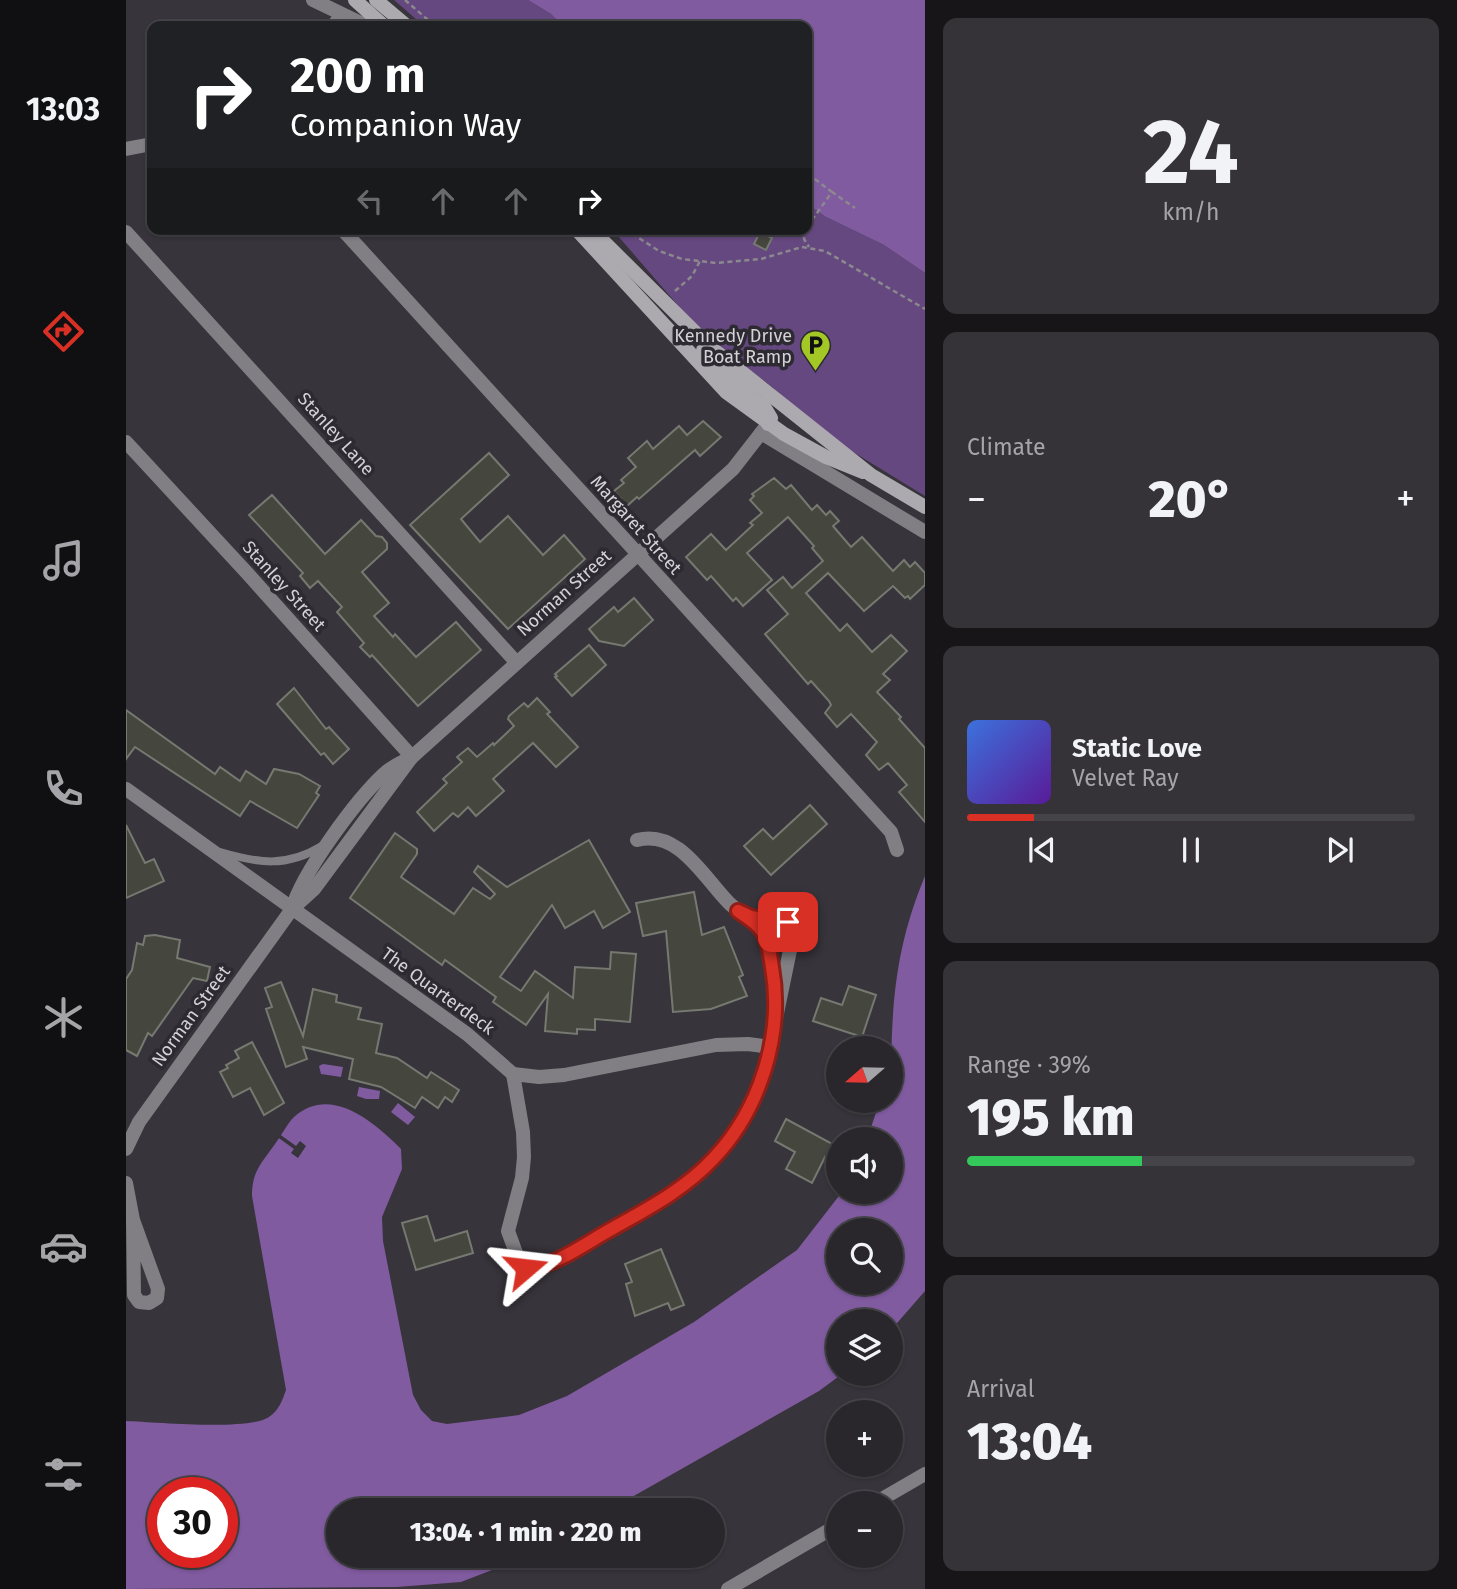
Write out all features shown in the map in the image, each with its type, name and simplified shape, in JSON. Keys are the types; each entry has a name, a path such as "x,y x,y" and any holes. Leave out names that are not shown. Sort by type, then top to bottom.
{"street":[{"path":"313,0 337,21"},
{"path":"355,0 378,21"},
{"path":"376,0 401,21"},
{"path":"126,149 147,145"},
{"name":"Stanley Lane","path":"126,232 516,662"},
{"name":"Margaret Street","path":"347,235 891,832 897,850"},
{"path":"581,235 726,393 765,429 925,532"},
{"path":"596,235 709,346 871,475 925,507"},
{"path":"687,324 702,349 720,369 769,412 771,418 765,429"},
{"path":"765,429 871,475"},
{"name":"Norman Street","path":"126,1149 139,1122 292,909 314,889 412,757 733,469 765,429"},
{"name":"Stanley Street","path":"126,442 412,757"},
{"name":"Norman Street","path":"292,909 302,881 331,841 384,774 412,757"},
{"name":"The Quarterdeck","path":"126,789 467,1034 513,1074"},
{"path":"637,840 656,837 675,846 738,911 761,929 767,942 776,990 776,1013"},
{"path":"738,911 751,917 783,920 793,928 793,940 770,1047 747,1112 723,1148 700,1172 676,1191 556,1260 531,1268 520,1264 508,1231 524,1157 523,1132 513,1074 539,1077 564,1075 716,1045 748,1044 770,1047"},
{"path":"126,1183 134,1220 158,1289 157,1298 149,1303 139,1302 134,1295 134,1220"},
{"path":"896,1491 925,1474"},
{"path":"730,1589 826,1532"}],"lane":[{"path":"208,848 247,860 270,863 286,861 316,850 331,841"}],"path":[{"path":"405,0 429,21"},
{"path":"812,177 855,208"},
{"path":"812,220 832,192"},
{"path":"634,235 659,251 682,259 716,264 761,259 802,247 825,251 925,309"},
{"path":"805,235 809,247"},
{"path":"673,293 692,276 699,261"}],"shaded area":[{"path":"394,0 528,0 558,21 418,21"},
{"path":"528,0 925,0 925,273 884,245 812,207 812,21 558,21"},
{"path":"812,207 884,245 925,273 925,496 832,439 688,317 617,235 812,235"},
{"path":"925,876 925,1291 903,1316 903,1309 826,1309 826,1386 630,1498 326,1498 326,1568 497,1568 461,1582 397,1587 126,1589 126,1421 222,1425 258,1421 269,1417 275,1411 286,1390 252,1196 258,1168 294,1117 308,1108 323,1104 337,1106 352,1111 379,1128 401,1149 402,1169 382,1217 383,1241 413,1395 421,1410 432,1421 447,1424 519,1415 567,1396 694,1322 797,1250 833,1204 903,1204 903,1127 871,1127 876,1113 903,1113 903,1036 892,1036 896,987 906,933"},
{"path":"323,1064 343,1067 341,1077 321,1074 319,1066"},
{"path":"359,1087 380,1091 379,1099 357,1096"},
{"path":"398,1103 415,1117 408,1125 391,1112"}],"pier":[{"path":"278,1133 296,1146 300,1141 306,1146 298,1158 291,1153 294,1149 276,1136"}],"building":[{"path":"758,235 772,238 766,250 754,244"},
{"path":"703,421 721,437 700,456 695,450 639,499 637,497 627,506 614,491 624,483 621,480 636,467 628,458 647,441 653,449 679,426 687,435"},
{"path":"489,453 509,475 461,519 480,542 508,516 543,555 564,535 585,559 508,629 410,525"},
{"path":"774,478 786,489 791,485 812,510 817,505 826,515 830,511 839,521 833,526 851,547 862,537 893,571 904,560 910,567 915,562 925,573 925,585 910,599 908,596 905,598 893,586 864,611 828,573 806,593 840,631 847,624 872,652 891,635 907,651 883,674 890,680 877,692 925,748 925,822 899,792 907,785 888,763 879,770 866,755 877,742 851,714 837,727 825,713 831,705 829,701 811,681 808,684 765,634 788,614 767,590 783,577 792,588 823,561 812,548 814,546 788,517 747,553 772,580 743,606 736,598 733,601 711,576 707,580 686,557 711,534 726,550 762,513 750,500 754,496 752,494"},
{"path":"272,495 325,554 361,520 376,536 382,537 387,543 387,549 362,572 389,603 374,616 416,657 456,622 481,650 418,706 372,655 370,657 360,647 364,643 337,612 342,607 318,581 310,588 300,576 303,573 249,515"},
{"path":"634,598 653,620 624,646 599,641 589,629 614,607 618,612"},
{"path":"589,645 606,665 572,696 555,674"},
{"path":"294,688 326,729 329,727 349,749 333,764 324,753 321,755 277,704"},
{"path":"537,698 550,712 547,714 578,747 556,767 533,743 493,779 504,791 476,816 468,807 458,817 453,813 434,831 417,812 447,783 443,779 462,762 457,757 468,748 477,757 493,743 494,745 514,726 508,719 509,716 524,703 528,707"},
{"path":"126,710 215,774 220,767 240,781 246,771 266,784 274,769 299,774 320,786 316,793 319,795 297,828 250,801 240,816 135,747 126,759"},
{"path":"810,805 827,824 771,875 744,846 763,829 773,839"},
{"path":"126,825 145,863 154,859 164,881 126,898"},
{"path":"395,833 417,849 417,854 401,877 454,914 473,888 490,899 495,894 474,872 478,866 507,887 589,840 630,912 603,928 594,911 565,928 552,905 500,977 521,991 535,971 573,998 575,967 610,969 611,952 636,954 630,1022 595,1019 595,1030 577,1029 577,1034 545,1031 548,994 526,1025 493,1002 496,997 445,960 442,965 350,898"},
{"path":"694,892 702,935 724,927 743,975 739,977 747,996 711,1009 673,1012 666,931 643,936 636,903"},
{"path":"155,935 180,940 177,958 210,967 207,981 193,978 152,1036 148,1033 137,1056 126,1050 126,979 132,970 137,943 143,945 145,936"},
{"path":"281,982 303,1036 313,989 337,995 336,1002 361,1008 358,1019 382,1024 376,1053 397,1058 427,1078 431,1072 459,1090 452,1102 445,1097 438,1108 422,1097 415,1108 381,1087 349,1079 353,1059 303,1047 307,1059 286,1067 266,1009 272,1007 265,988"},
{"path":"849,986 876,995 862,1036 813,1021 821,998 842,1005"},
{"path":"252,1042 284,1103 264,1115 250,1088 233,1097 220,1072 239,1058 235,1051"},
{"path":"786,1119 826,1141 826,1158 812,1183 786,1169 795,1152 775,1141"},
{"path":"427,1216 435,1241 467,1231 473,1253 416,1270 402,1223"},
{"path":"661,1249 684,1305 671,1310 668,1303 635,1316 626,1284 632,1282 625,1264"}],"place":[{"name":"Kennedy Drive Boat Ramp","path":"815,373"}],"route":[{"path":"526,1268 556,1260 676,1191 712,1161 732,1137 747,1112 761,1078 770,1047 777,1000 766,938 759,927 738,911 751,917 788,922"}]}
